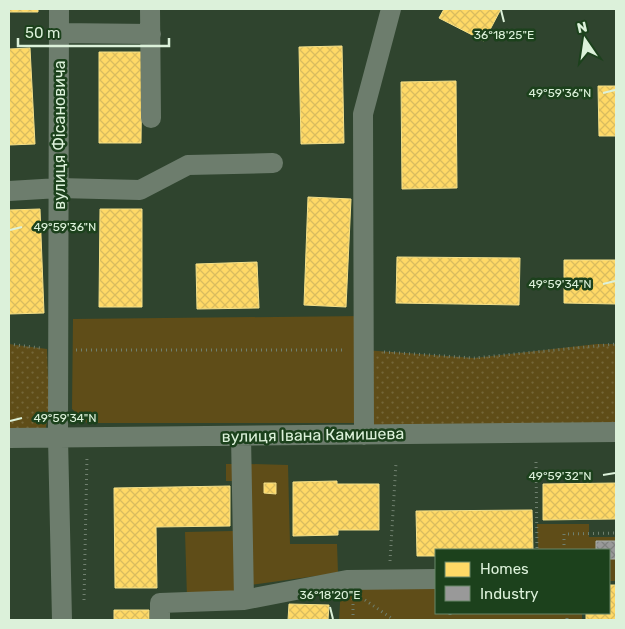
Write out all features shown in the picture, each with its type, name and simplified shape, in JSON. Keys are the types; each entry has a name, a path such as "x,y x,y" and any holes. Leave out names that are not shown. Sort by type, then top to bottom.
{"street":[{"name":"вулиця Фісановича","path":"59,9 58,438 62,620"},
{"path":"150,9 151,118"},
{"path":"364,435 363,114 391,9"},
{"path":"59,33 151,34"},
{"path":"9,191 59,188 140,190 188,165 273,163"},
{"name":"вулиця Івана Камишева","path":"9,438 616,432"},
{"path":"241,436 244,600"},
{"path":"160,620 160,603 244,600 347,580 435,579"}],"path":[{"path":"9,344 58,350 364,350 474,358 616,344"},
{"path":"84,601 88,438"},
{"path":"536,462 537,549"},
{"path":"396,463 390,563 399,563"},
{"path":"564,549 564,534 616,533"},
{"path":"352,620 353,590"},
{"path":"358,594 394,620"}],"shaded area":[{"path":"364,316 364,423 87,423 72,409 73,319"},
{"path":"9,344 47,349 49,409 44,438 9,438"},
{"path":"597,344 616,344 616,432 364,435 364,350 474,358"},
{"path":"226,464 239,464 239,595 187,598 185,532 233,531 234,481 226,481"},
{"path":"250,464 288,465 290,544 337,544 338,573 250,585"},
{"path":"537,524 589,524 589,537 616,537 616,581 610,581 610,549 538,549"},
{"path":"435,585 435,614 582,614 582,620 339,620 341,587"}],"building: Homes":[{"path":"9,9 38,9 38,12 9,12"},
{"path":"444,9 501,9 484,41 439,18"},
{"path":"342,46 344,143 301,144 299,47"},
{"path":"30,48 35,144 9,145 9,49"},
{"path":"99,52 142,52 141,143 99,143"},
{"path":"456,81 457,188 402,189 401,82"},
{"path":"598,86 616,86 616,136 599,136"},
{"path":"308,197 351,199 346,307 304,305"},
{"path":"40,209 44,313 9,314 9,210"},
{"path":"100,209 142,209 142,307 99,307"},
{"path":"397,257 520,258 519,305 396,303"},
{"path":"564,260 616,260 616,304 564,303"},
{"path":"257,262 259,308 197,309 196,264"},
{"path":"337,481 337,484 379,484 379,530 338,530 338,535 293,536 293,482"},
{"path":"264,483 276,483 276,494 264,493"},
{"path":"616,483 616,519 543,520 543,484"},
{"path":"230,486 230,526 156,527 157,588 115,588 114,488"},
{"path":"532,510 533,549 435,549 435,556 417,556 416,511"},
{"path":"610,585 616,585 616,620 586,620 586,614 610,614"},
{"path":"289,604 329,605 328,620 288,620"},
{"path":"114,610 149,610 149,620 114,620"}],"building: Industry":[{"path":"596,541 616,541 616,559 610,559 610,549 596,549"}]}
